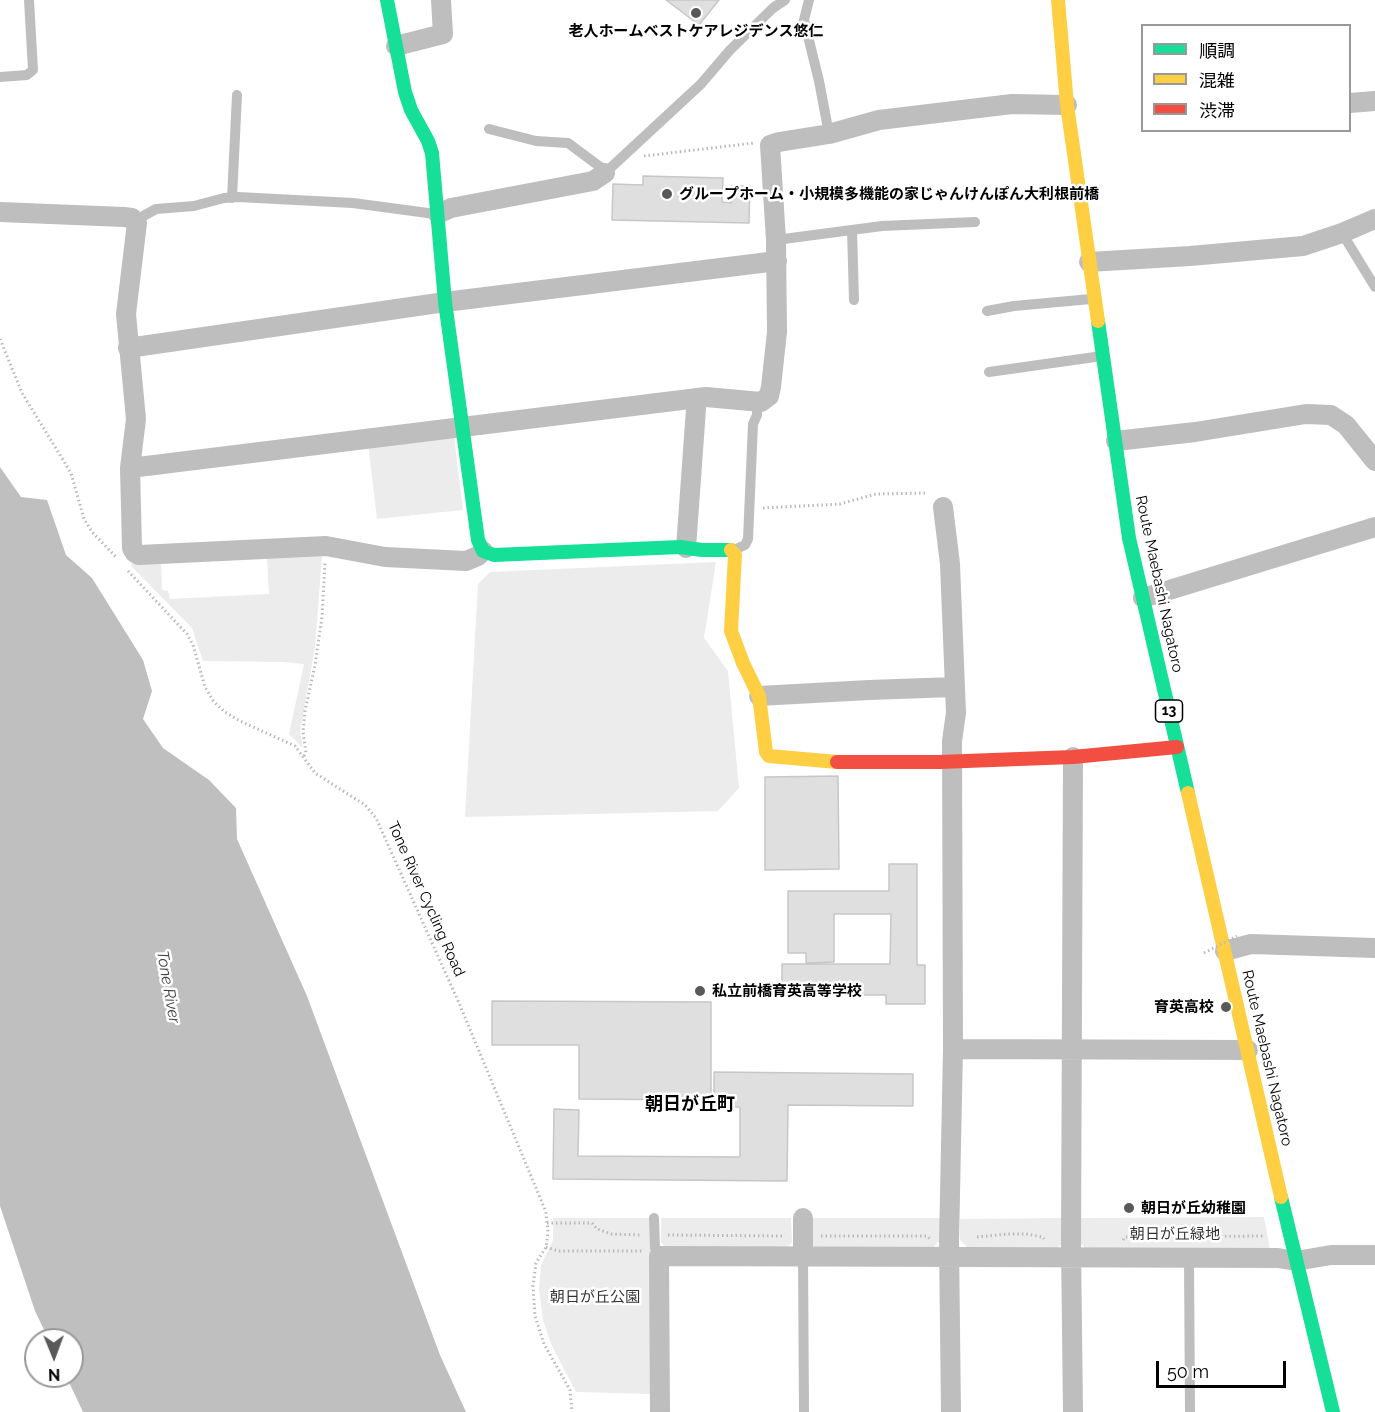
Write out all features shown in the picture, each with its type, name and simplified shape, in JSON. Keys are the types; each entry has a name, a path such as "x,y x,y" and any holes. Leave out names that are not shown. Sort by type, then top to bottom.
{"main road":[{"path":"387,0 408,103 430,146 445,302 478,540 483,551 494,555 686,548 733,550 735,555 731,631 759,696 766,753 769,756 824,762 939,762 1073,757 1177,747"},
{"name":"Route Maebashi Nagatoro","path":"1058,0 1067,105 1129,538 1177,747 1231,944 1248,1050 1296,1261 1334,1412"}],"street":[{"path":"396,46 443,34 441,0"},
{"path":"1351,103 1375,101"},
{"path":"130,468 139,469 695,399 715,397 757,403 765,400 769,396 771,387 777,332 777,261 770,146 779,142 829,134 879,120 1011,105 1067,105"},
{"path":"438,214 451,208 593,181 604,173"},
{"path":"0,212 124,217 136,220 138,226 127,303 128,348 136,419 130,468 132,548 135,553 139,555 326,546 385,557 466,561 483,551"},
{"path":"1089,261 1288,248 1313,243 1375,219"},
{"path":"128,348 445,302 777,261"},
{"path":"686,548 695,399"},
{"path":"1116,441 1195,432 1306,414 1330,415 1346,425 1375,461"},
{"path":"943,507 950,564 956,713 952,741 951,1412"},
{"path":"1143,598 1375,527"},
{"path":"759,696 954,687"},
{"path":"1073,757 1071,1258 1073,1412"},
{"path":"1231,944 1375,948"},
{"path":"953,1049 1248,1050"},
{"path":"802,1256 803,1227"},
{"path":"660,1412 659,1256 1278,1258 1296,1261 1331,1256 1375,1255"}],"lane":[{"path":"0,77 27,75 33,70 29,0"},
{"path":"489,129 536,141 568,143 603,169 604,173 701,84 730,50 773,8 785,0"},
{"path":"809,0 804,20 829,134"},
{"path":"232,198 237,95"},
{"path":"136,220 156,209 194,207 232,198 353,203 438,214"},
{"path":"776,240 882,226 975,222"},
{"path":"852,230 854,300"},
{"path":"1342,233 1375,287"},
{"path":"987,311 1014,306 1094,299"},
{"path":"989,372 1102,356"},
{"path":"733,550 745,545 748,538 753,424 757,415 757,403"},
{"path":"654,1218 655,1248 659,1256"},
{"path":"802,1256 804,1412"},
{"path":"1189,1258 1190,1412"}],"path":[{"path":"621,158 757,143 770,146"},
{"name":"Tone River Cycling Road","path":"0,339 22,393 71,473 84,519 93,532 188,634 205,687 214,702 240,721 295,746 315,773 365,805 376,818 459,1003 543,1205 547,1222 546,1247 536,1263 533,1286 536,1316 544,1344 570,1390 572,1412"},
{"path":"750,508 840,504 876,494 926,493"},
{"path":"304,756 306,753 303,732 304,711 315,665 326,546"},
{"path":"1204,953 1231,944"},
{"path":"547,1222 592,1223 597,1230 611,1234 654,1235 803,1227 927,1236 933,1243"},
{"path":"546,1247 558,1251 651,1251 659,1256"}],"green space":[{"path":"454,437 463,510 377,519 368,444"},
{"path":"322,556 315,647 300,732 303,748 289,734 304,664 203,661 192,628 131,566 132,563 138,561 161,558 162,590 168,591 170,599 269,594 267,558"},
{"path":"716,562 704,638 728,671 739,788 718,811 465,817 478,584 490,572"},
{"name":"朝日が丘緑地","path":"1264,1217 1270,1250 1088,1251 1080,1243 1081,1218"},
{"name":"朝日が丘公園","path":"553,1218 650,1218 650,1394 576,1392 552,1346 543,1320 539,1289 541,1265 553,1240"},
{"path":"661,1218 791,1218 792,1242 787,1248 666,1247 661,1243"},
{"path":"809,1218 940,1218 940,1240 933,1248 816,1248 810,1243"},
{"path":"1063,1218 1064,1242 1057,1248 968,1248 960,1240 960,1219"}],"water":[{"name":"Tone River","path":"0,467 21,497 47,500 66,555 92,578 143,660 152,691 143,719 163,748 209,780 236,808 237,839 307,996 440,1355 466,1412 83,1412 72,1388 84,1388 84,1328 43,1328 35,1311 0,1206"}],"building":[{"name":"老人ホームベストケアレジデンス悠仁","path":"666,0 719,0 699,25"},
{"name":"グループホーム・小規模多機能の家じゃんけんぽん大利根前橋","path":"643,176 723,178 722,202 731,203 731,186 750,186 749,223 612,220 613,184 643,185"},
{"path":"838,776 839,869 765,870 765,777"},
{"path":"889,864 917,864 917,965 925,965 925,1004 886,1004 886,995 782,995 782,964 890,964 891,914 834,914 834,962 806,963 806,953 788,953 788,891 889,891"},
{"path":"492,1001 711,1002 711,1100 579,1099 579,1045 492,1045"},
{"path":"714,1072 913,1074 913,1106 788,1105 787,1181 553,1179 554,1109 579,1110 578,1156 740,1157 740,1107 714,1107"}],"traffic: fast":[{"path":"387,0 405,92 432,153 445,302 478,540 483,551 494,555 680,547 731,550"},
{"path":"1098,321 1129,538 1188,793"},
{"path":"1281,1197 1333,1412"}],"traffic: slow":[{"path":"1058,0 1067,105 1098,321"},
{"path":"731,550 735,555 731,631 759,696 766,752 769,756 837,762"},
{"path":"1188,793 1281,1197"}],"traffic: jam":[{"path":"837,762 939,762 1073,757 1177,747"}],"place":[{"name":"老人ホームベストケアレジデンス悠仁","path":"696,13"},
{"name":"グループホーム・小規模多機能の家じゃんけんぽん大利根前橋","path":"667,194"},
{"name":"私立前橋育英高等学校","path":"700,991"},
{"name":"育英高校","path":"1226,1007"},
{"name":"朝日が丘幼稚園","path":"1129,1208"}],"district":[{"name":"朝日が丘町","path":"690,1105"}]}
